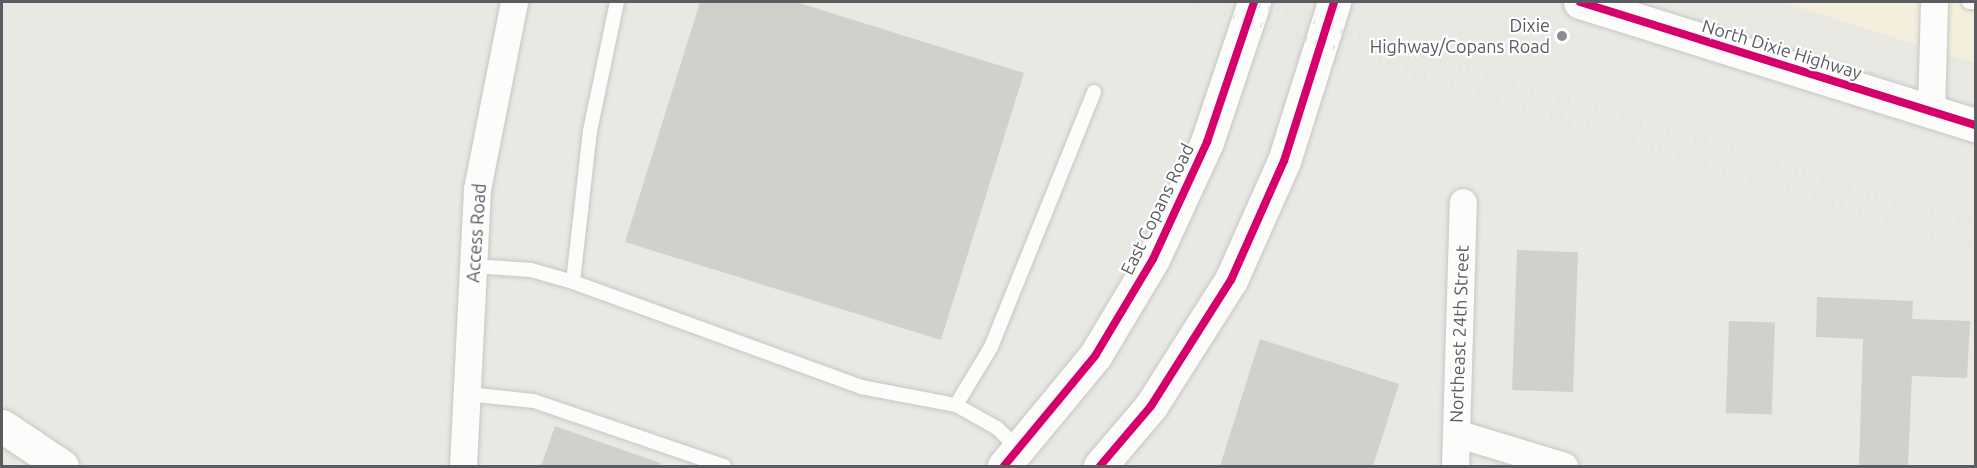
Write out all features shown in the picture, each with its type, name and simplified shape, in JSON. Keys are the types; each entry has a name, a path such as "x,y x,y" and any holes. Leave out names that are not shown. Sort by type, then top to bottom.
{"main road":[{"name":"East Copans Road","path":"1012,458 1095,356 1153,259 1207,142 1254,2"},
{"path":"1100,466 1151,406 1231,280 1284,161 1334,2"},
{"name":"North Dixie Highway","path":"1580,2 1976,125"},
{"path":"2,426 62,466"}],"street":[{"name":"Access Road","path":"463,466 477,189 514,2"},
{"path":"1931,111 1934,2"},
{"name":"Northeast 24th Street","path":"1455,466 1463,202"},
{"path":"1456,433 1564,466"}],"lane":[{"path":"573,282 591,131 617,2"},
{"path":"1969,2 1976,2"},
{"path":"956,405 991,347 1094,92"},
{"path":"473,266 531,270 573,282 861,387 956,405 997,428 1012,458"},
{"path":"467,394 534,401 724,466"}],"shaded area":[{"path":"1782,2 1975,2 1975,63 1968,61"}],"building":[{"path":"700,2 796,2 1024,73 941,340 625,242"},
{"path":"1517,250 1578,252 1573,392 1512,390"},
{"path":"1817,297 1913,301 1912,319 1970,321 1967,378 1912,376 1908,466 1859,466 1863,339 1816,337"},
{"path":"1729,321 1775,323 1772,415 1726,413"},
{"path":"1260,339 1399,384 1373,466 1220,466"},
{"path":"555,426 660,463 660,466 541,466"}],"railway":[{"path":"1188,2 1976,247"},
{"path":"1250,2 1976,226"}],"cycle path":[{"path":"1004,466 1095,356 1153,259 1207,142 1254,2"},
{"path":"1100,466 1151,406 1231,280 1284,161 1334,2"},
{"path":"1580,2 1976,125"}],"place":[{"name":"Dixie Highway/Copans Road","path":"1562,36"}]}
